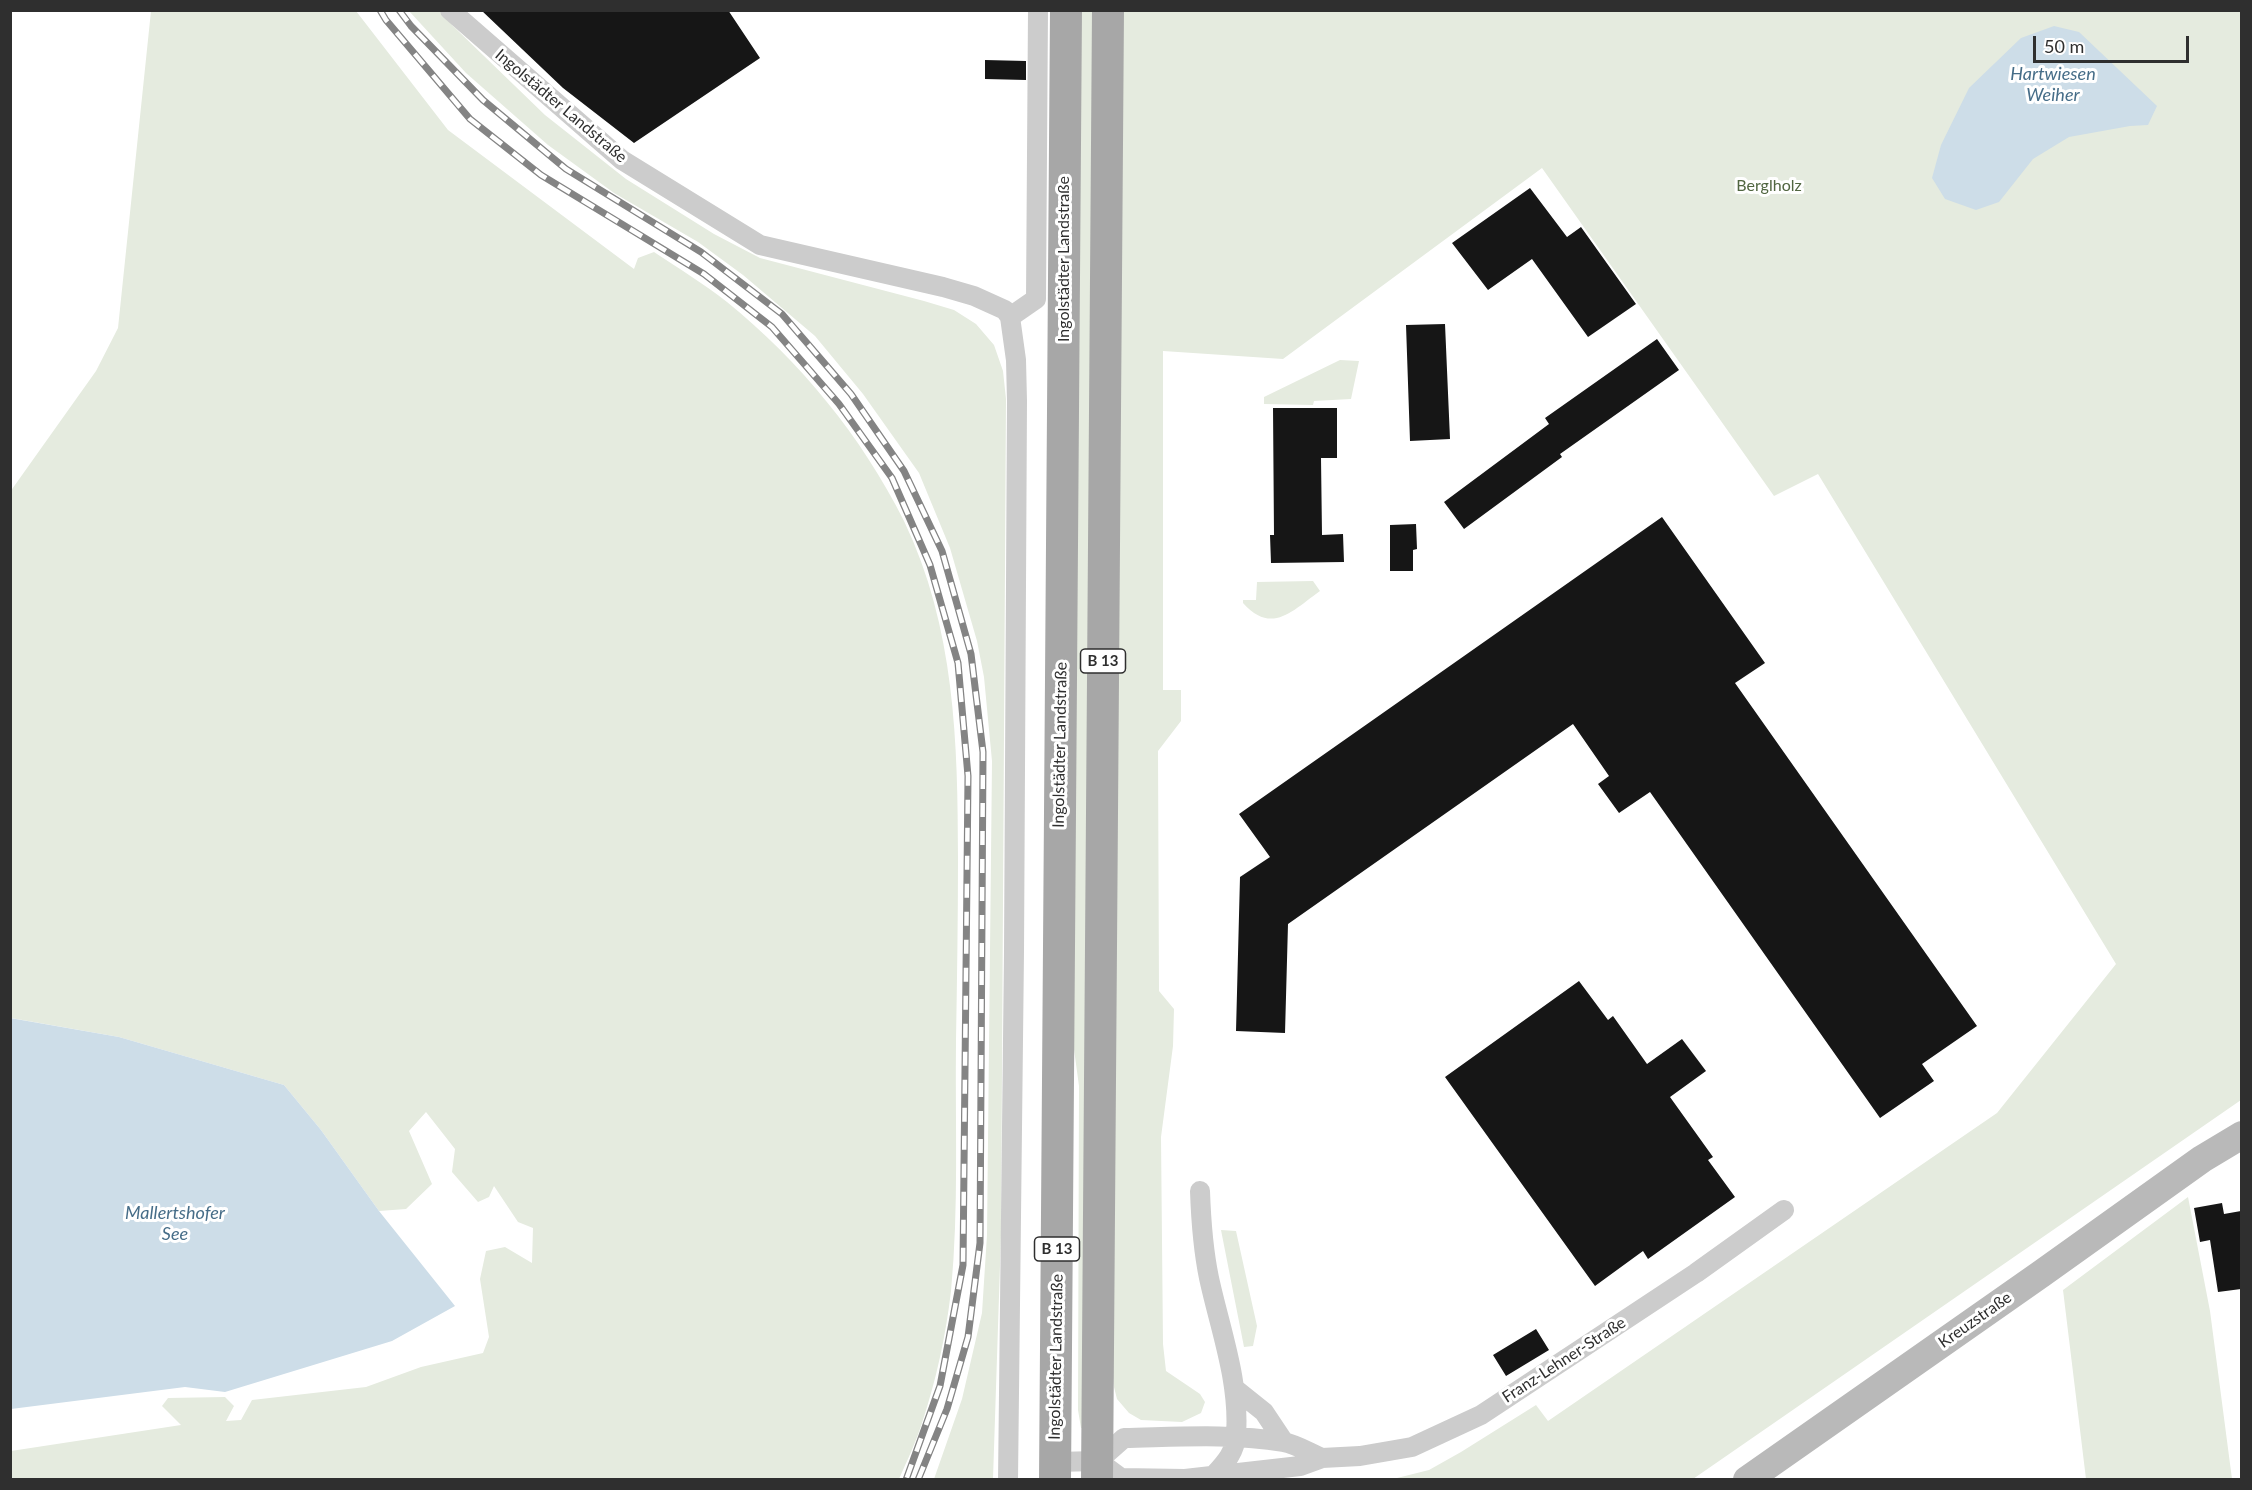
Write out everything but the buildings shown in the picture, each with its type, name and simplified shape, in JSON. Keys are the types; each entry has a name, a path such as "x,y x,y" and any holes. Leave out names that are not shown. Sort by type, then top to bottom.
{"main road":[{"name":"Ingolstädter Landstraße","path":"1055,1471 1066,10"},
{"name":"B 13","path":"1097,1470 1108,10"},
{"name":"Kreuzstraße","path":"2202,1159 2241,1122"},
{"name":"Kreuzstraße","path":"1747,1479 2202,1159 2241,1135"}],"street":[{"name":"Ingolstädter Landstraße","path":"450,10 622,160 760,245 943,287 974,296 1005,310 1010,317 1036,298 1038,10"},
{"path":"1008,1479 1017,413 1016,360 1010,317"},
{"path":"1200,1191 1208,1275 1234,1388 1236,1437 1231,1456 1215,1474"},
{"name":"Franz-Lehner-Straße","path":"1322,1458 1284,1442 1236,1437 1124,1438 1097,1470 1121,1478 1184,1479 1300,1466 1322,1458 1360,1456 1412,1447 1481,1415 1686,1280 1784,1210"},
{"path":"1234,1388 1264,1412 1284,1442 1277,1469"},
{"path":"1055,1471 1097,1470"}],"green space":[{"path":"1095,10 1084,1428 1081,1428 1078,1410 1079,1086 1070,1020 1077,11"},
{"path":"151,11 356,11 448,130 634,269 638,258 654,252 718,295 780,349 849,430 904,521 921,561 934,602 950,686 957,772 958,882 956,1197 951,1291 932,1391 917,1437 899,1479 11,1479 11,1451 181,1425 162,1406 168,1398 225,1397 234,1406 226,1421 241,1420 252,1400 366,1387 421,1367 483,1353 489,1337 480,1279 486,1251 505,1247 532,1263 533,1228 518,1222 494,1186 489,1197 478,1202 452,1172 455,1149 426,1112 409,1131 432,1184 406,1209 379,1211 321,1130 284,1085 119,1037 11,1018 10,492 96,371 118,328"},
{"path":"409,11 440,11 545,115 626,179 714,234 760,258 954,310 976,324 994,345 1003,371 1006,399 1001,1235 993,1479 934,1479 962,1399 982,1313 987,1235 992,761 984,677 977,641 950,548 919,473 863,394 815,336 743,275 698,242 614,193 548,145 466,73"},
{"name":"Berglholz","path":"1121,11 2241,11 2241,1100 1693,1479 1393,1479 1429,1470 1536,1405 1548,1421 1997,1113 2116,964 1818,474 1774,496 1542,168 1283,359 1163,351 1163,690 1181,690 1181,721 1158,751 1159,991 1174,1009 1173,1046 1161,1137 1163,1344 1166,1371 1200,1394 1205,1402 1201,1413 1182,1422 1141,1420 1129,1413 1117,1399 1112,1366"},
{"path":"1340,360 1359,361 1351,399 1314,401 1313,405 1264,404 1264,397"},
{"path":"1313,581 1320,591 1291,612 1273,619 1253,612 1243,603 1243,600 1256,600 1257,582"},
{"path":"2188,1197 2210,1311 2232,1479 2086,1479 2063,1290"},
{"path":"1221,1230 1236,1231 1257,1326 1253,1346 1244,1347"}],"water":[{"name":"Hartwiesen Weiher","path":"2054,26 2079,32 2157,106 2148,125 2069,137 2033,159 1999,202 1976,210 1945,199 1932,178 1941,145 1969,88 2021,38"},
{"name":"Mallertshofer See","path":"10,1018 119,1037 284,1085 321,1130 379,1211 455,1306 392,1341 225,1392 185,1387 11,1409"}],"railway":[{"path":"380,10 470,119 541,175 704,274 772,327 839,404 892,478 930,565 958,663 968,776 963,1265 940,1386 906,1480"},
{"path":"399,10 411,26 483,100 566,169 701,252 782,314 851,394 904,471 942,551 971,654 983,752 980,1243 968,1337 947,1409 918,1480"}]}
